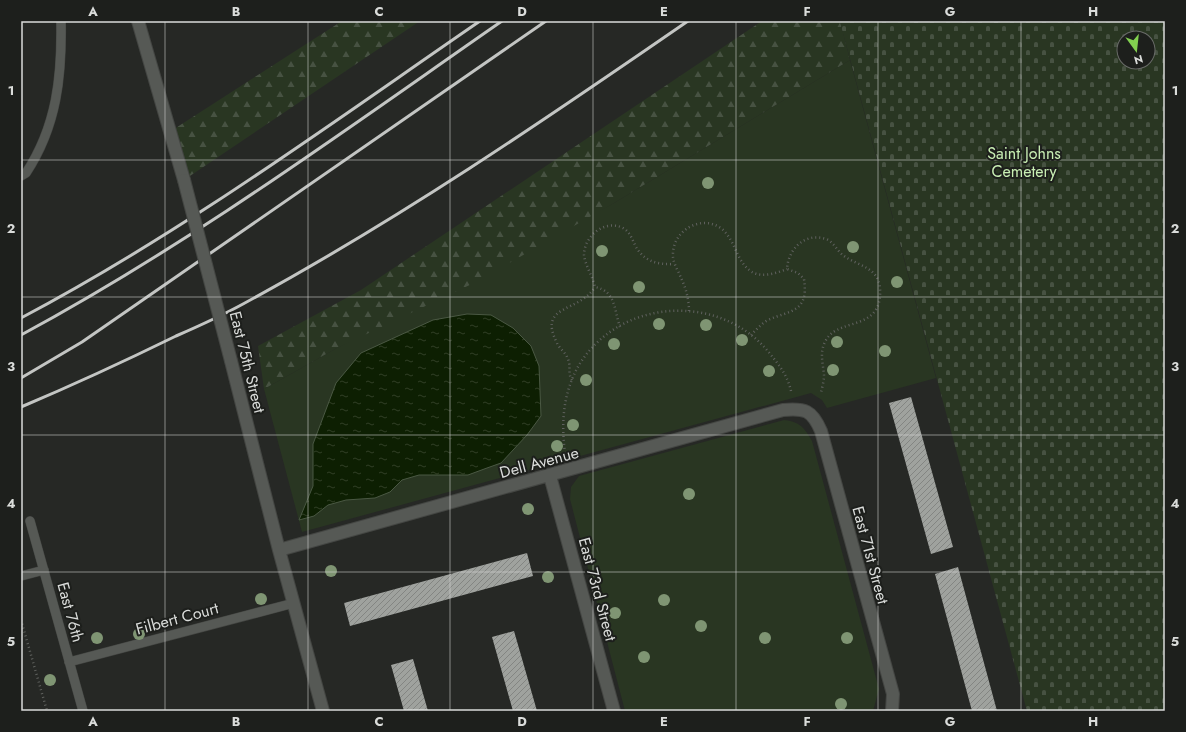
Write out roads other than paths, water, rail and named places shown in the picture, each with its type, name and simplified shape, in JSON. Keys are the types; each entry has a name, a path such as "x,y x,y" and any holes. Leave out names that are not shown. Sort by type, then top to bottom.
{"street":[{"name":"East 75th Street","path":"138,21 184,180 279,550 324,711"},
{"name":"Dell Avenue","path":"279,550 550,476 783,410 796,409 808,411"},
{"name":"East 71st Street","path":"808,411 816,418 821,431 893,694 892,711"},
{"name":"East 73rd Street","path":"550,476 614,711"}],"lane":[{"path":"21,176 26,173 46,139 56,102 61,46 61,21"},
{"name":"East 76th","path":"30,522 83,711"},
{"path":"21,576 44,570"},
{"name":"Filbert Court","path":"69,662 294,603"}],"water":[{"path":"467,314 491,315 513,328 531,346 539,366 541,416 527,435 501,463 468,475 419,475 402,480 390,492 375,498 346,500 328,505 314,516 299,520 313,486 313,444 336,383 361,353 433,320"}],"railway":[{"path":"21,318 81,285 197,214 311,138 480,21"},
{"path":"21,335 84,300 145,263 266,185 502,21"},
{"path":"21,378 82,342 546,21"},
{"path":"21,407 99,373 218,317 301,272 414,204 579,96 688,21"}],"park label":[{"name":"Saint Johns Cemetery","path":"1024,162"}]}
